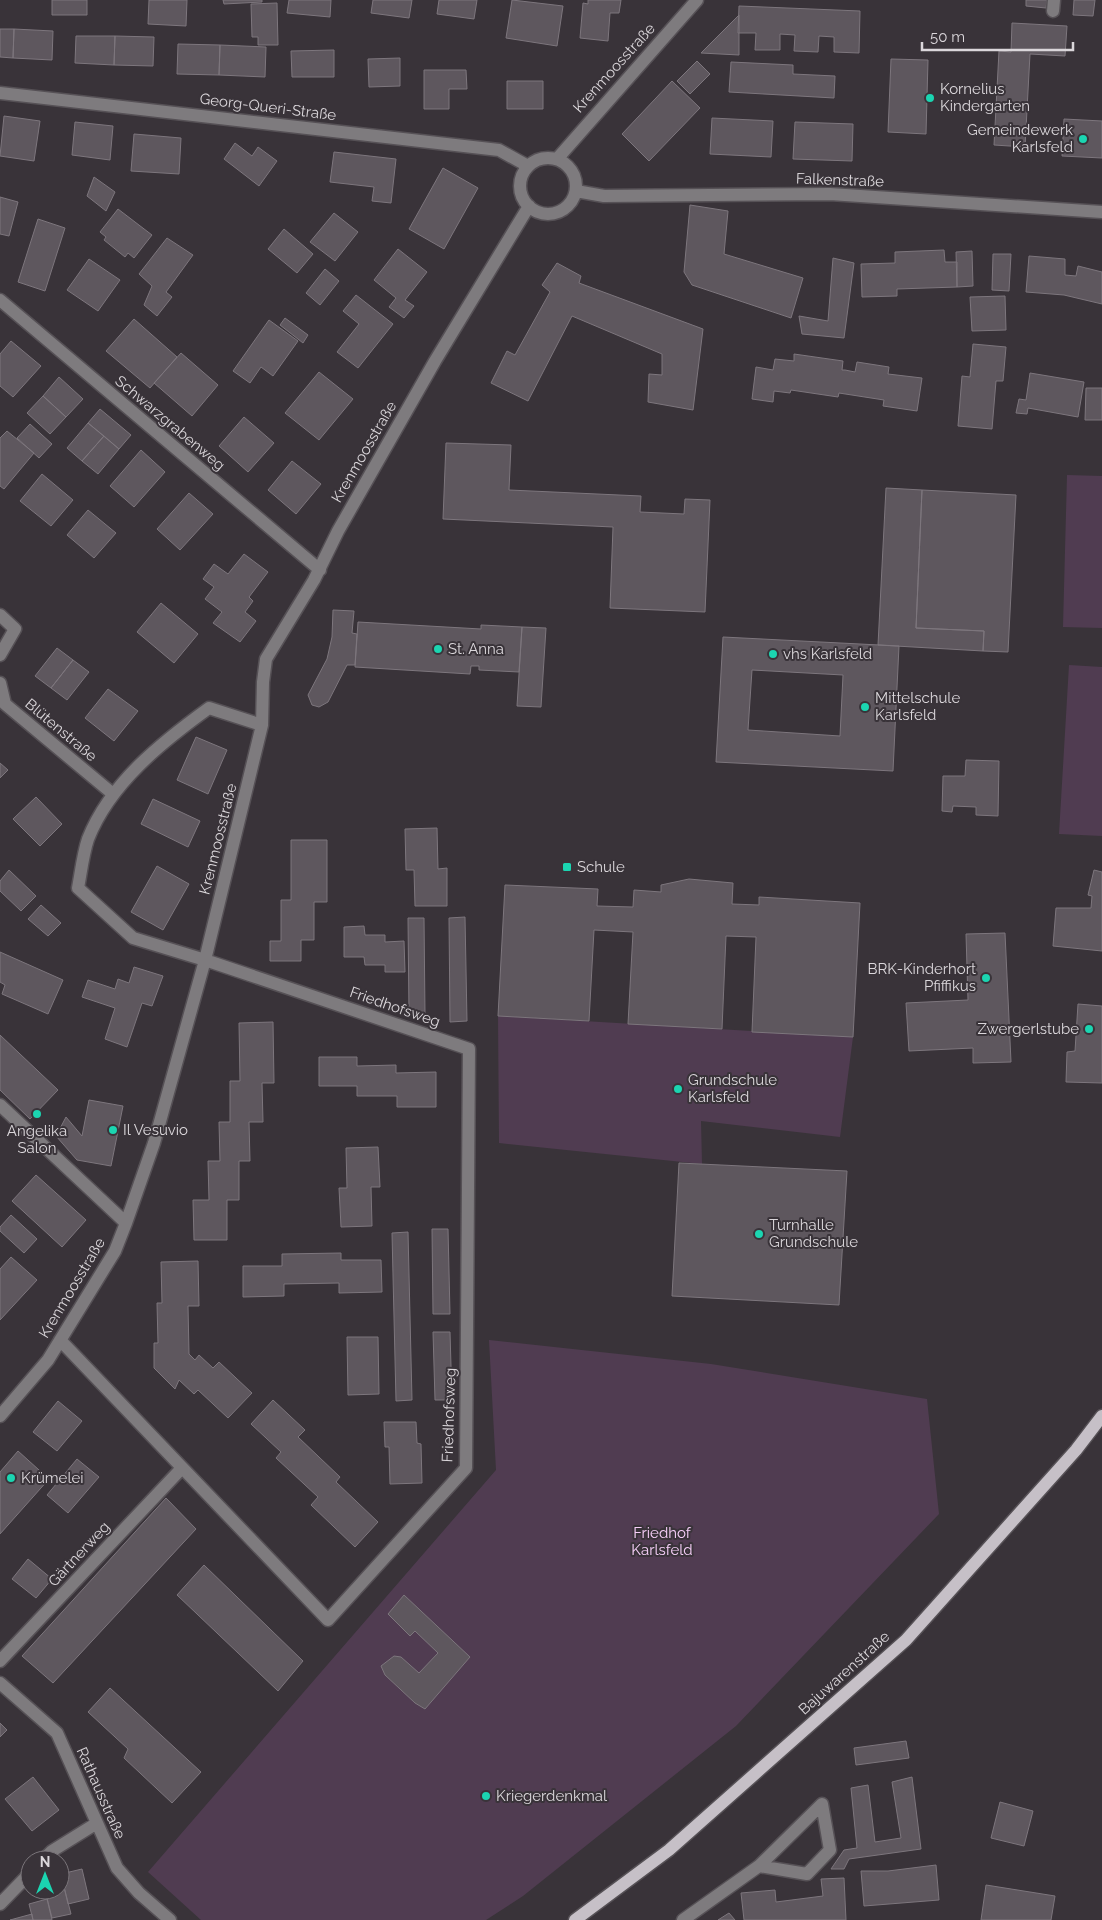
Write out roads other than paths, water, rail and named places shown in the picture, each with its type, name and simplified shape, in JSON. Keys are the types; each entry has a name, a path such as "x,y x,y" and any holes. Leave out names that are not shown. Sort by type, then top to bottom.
{"main road":[{"name":"Bajuwarenstraße","path":"575,1920 669,1850 906,1640 1076,1450 1102,1416"}],"street":[{"name":"Krenmoosstraße","path":"557,159 697,0"},
{"name":"Georg-Queri-Straße","path":"0,93 499,150 528,166"},
{"path":"557,159 568,165 575,176 576,191 570,204 557,213 543,214 529,206 524,200 520,189 521,180 528,166 537,160 557,159"},
{"name":"Falkenstraße","path":"576,191 604,196 830,194 1102,212"},
{"name":"Krenmoosstraße","path":"0,1416 48,1360 115,1251 154,1144 205,960 262,725 263,682 266,659 320,570 338,531 435,361 529,206"},
{"name":"Schwarzgrabenweg","path":"0,300 320,570"},
{"path":"0,616 15,629 0,655"},
{"name":"Blütenstraße","path":"0,683 5,704 113,794"},
{"path":"205,960 132,938 78,888 88,839 113,794 168,738 208,708 262,725"},
{"name":"Friedhofsweg","path":"60,1340 328,1620 466,1468 469,1049 205,960"},
{"path":"0,1105 126,1223"},
{"name":"Gärtnerweg","path":"0,1661 182,1468"},
{"name":"Rathausstraße","path":"0,1682 57,1732 117,1868 139,1893 170,1920"},
{"path":"683,1920 759,1866 822,1804 830,1850 807,1874 759,1866"},
{"path":"54,1850 97,1823"},
{"path":"0,1904 20,1883"}],"place":[{"name":"Kornelius Kindergarten","path":"930,98"},
{"name":"Gemeindewerk Karlsfeld","path":"1083,139"},
{"name":"St. Anna","path":"438,649"},
{"name":"vhs Karlsfeld","path":"773,654"},
{"name":"Mittelschule Karlsfeld","path":"865,707"},
{"name":"Schule","path":"567,867"},
{"name":"BRK-Kinderhort Pfiffikus","path":"986,978"},
{"name":"Zwergerlstube","path":"1089,1029"},
{"name":"Grundschule Karlsfeld","path":"678,1089"},
{"name":"Angelika Salon","path":"37,1114"},
{"name":"Il Vesuvio","path":"113,1130"},
{"name":"Turnhalle Grundschule","path":"759,1234"},
{"name":"Krümelei","path":"11,1478"},
{"name":"Kriegerdenkmal","path":"486,1796"}],"park label":[{"name":"Friedhof Karlsfeld","path":"662,1542"}]}
